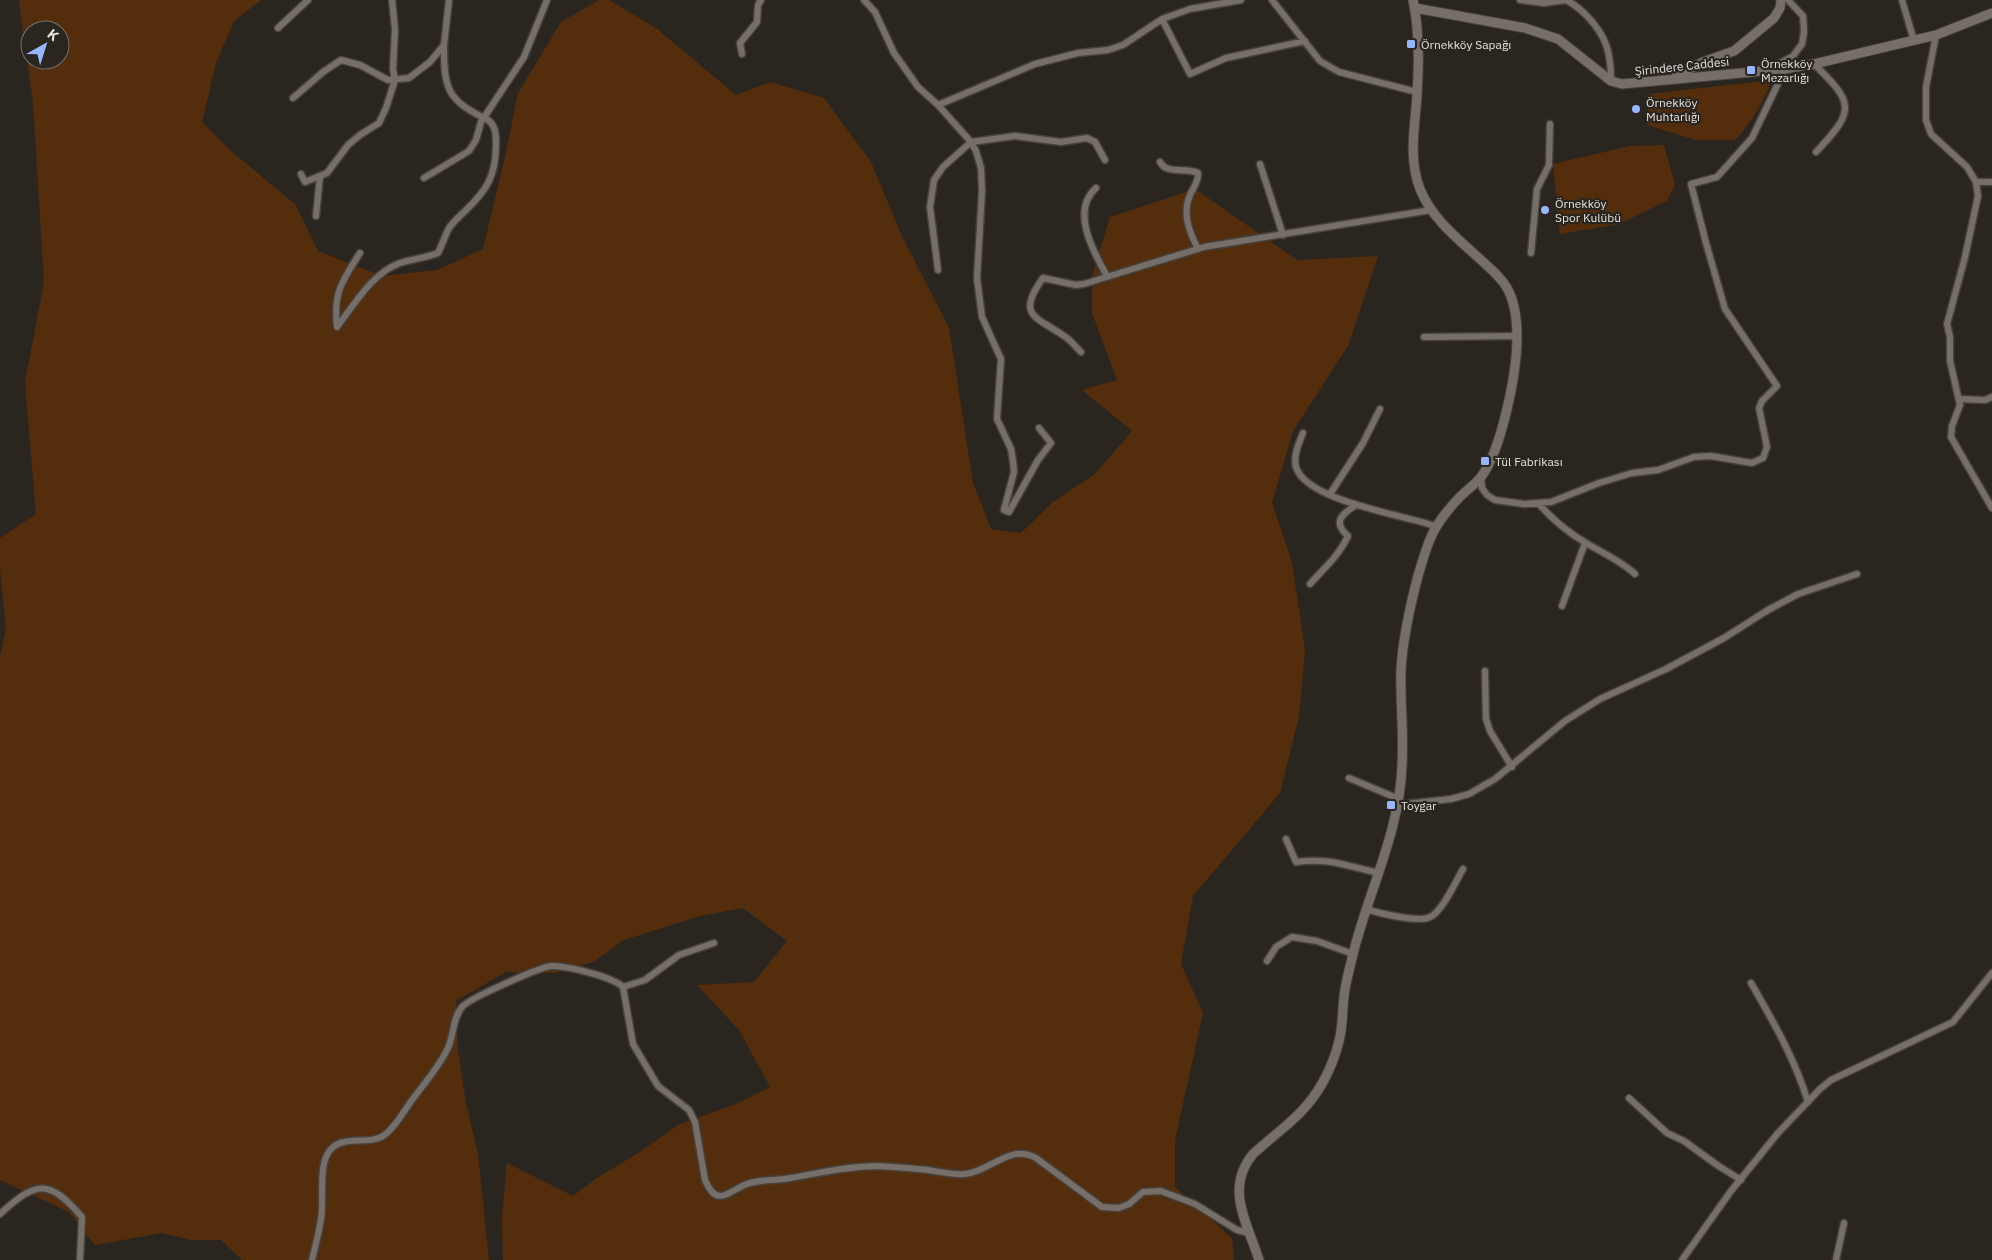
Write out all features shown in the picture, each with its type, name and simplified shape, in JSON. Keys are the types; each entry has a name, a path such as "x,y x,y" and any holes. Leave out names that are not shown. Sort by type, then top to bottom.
{"main road":[{"path":"1672,78 1703,62 1734,51 1774,18 1780,8 1781,0"},
{"path":"1259,1260 1242,1212 1239,1194 1243,1169 1253,1154 1301,1114 1324,1080 1339,1042 1344,994 1353,954 1365,909 1380,873 1394,825 1398,802 1402,766 1402,668 1410,614 1418,578 1430,536 1435,526 1459,498 1481,477 1494,454 1516,366 1517,336 1513,302 1502,280 1440,222 1431,210 1418,185 1413,162 1417,92 1414,4 1525,28 1558,39 1611,81"},
{"name":"Şirindere Caddesi","path":"1611,81 1622,84 1785,69 1814,64 1936,35 1992,13"}],"street":[{"path":"278,28 308,0"},
{"path":"301,174 305,182 327,174 344,151 360,134 379,123 395,80 393,69 395,29 392,0"},
{"path":"360,253 338,292 335,308 337,327 370,285 384,271 400,263 425,258 438,253 449,228 483,194 492,175 496,152 495,128 492,123 458,104 447,87 444,75 444,45 449,0"},
{"path":"424,178 469,151 476,140 481,122 524,57 548,0"},
{"path":"742,54 740,43 757,22 758,5 761,0"},
{"path":"864,0 875,12 894,53 918,87 938,105 971,142 981,168 982,191 977,278 982,317 1001,359 997,419 1013,461 1014,472 1004,510 1009,512 1038,460 1051,443 1039,428"},
{"path":"938,105 1035,64 1123,45 1162,19 1190,9 1241,0"},
{"path":"1272,0 1320,61 1339,72 1417,92"},
{"path":"1520,0 1544,2 1566,0 1577,7 1590,20 1605,42 1610,63 1611,81"},
{"path":"1769,70 1794,56 1802,44 1804,32 1803,16 1788,0"},
{"path":"1902,0 1914,41"},
{"path":"1162,19 1190,74 1226,58 1305,41"},
{"path":"1936,35 1926,87 1926,120 1930,134 1967,167 1976,182 1978,196 1965,257 1947,324 1950,336 1951,370 1960,405 1952,426 1951,437 1992,508"},
{"path":"293,98 323,72 341,60 360,65 388,80 409,78 430,62 444,45"},
{"path":"1814,64 1836,86 1844,97 1845,105 1840,123 1816,152"},
{"path":"1481,477 1482,488 1487,495 1495,500 1524,504 1551,502 1600,483 1632,473 1658,470 1694,457 1711,456 1752,463 1763,458 1767,447 1759,408 1762,401 1777,386 1725,309 1706,243 1692,184 1717,178 1752,138 1785,69"},
{"path":"1532,253 1537,189 1549,165 1550,124"},
{"path":"938,270 930,207 934,180 943,167 971,142 1015,136 1061,142 1088,138 1094,142 1105,160"},
{"path":"1160,162 1168,170 1193,170 1198,173 1199,178 1189,197 1186,216 1191,235 1198,249"},
{"path":"1260,164 1283,234"},
{"path":"316,216 320,176"},
{"path":"1976,182 1992,182"},
{"path":"1096,188 1091,192 1087,201 1084,216 1092,250 1107,276"},
{"path":"1081,352 1066,338 1038,320 1032,313 1030,300 1044,278 1076,285 1198,249 1431,210"},
{"path":"1424,337 1517,336"},
{"path":"1959,399 1984,400 1992,397"},
{"path":"1330,494 1363,443 1380,409"},
{"path":"1303,433 1296,455 1296,466 1312,486 1356,505 1435,526"},
{"path":"1538,503 1544,511 1585,542 1627,566 1635,574"},
{"path":"1310,584 1334,560 1345,543 1348,536 1340,527 1341,517 1356,505"},
{"path":"1562,606 1585,542"},
{"path":"1349,778 1398,802 1451,799 1469,794 1512,767 1565,721 1600,699 1666,669 1724,638 1768,610 1798,594 1858,574"},
{"path":"1485,671 1486,719 1490,731 1512,767"},
{"path":"1286,839 1296,862 1316,859 1380,873"},
{"path":"1365,909 1398,917 1428,918 1433,916 1446,899 1463,870"},
{"path":"1267,961 1276,947 1292,937 1317,941 1353,954"},
{"path":"623,987 645,980 679,955 714,944"},
{"path":"312,1260 321,1220 324,1160 331,1149 342,1142 379,1138 392,1127 444,1055 451,1040 458,1013 467,1002 531,972 551,966 594,975 616,982 623,987 632,1044 658,1086 692,1114 696,1122 705,1180 709,1188 716,1195 724,1196 750,1183 864,1166 911,1168 955,1174 970,1174 1010,1155 1023,1153 1036,1158 1102,1207 1119,1208 1129,1204 1142,1192 1161,1191 1195,1204 1240,1232 1249,1233"},
{"path":"1682,1260 1740,1180 1778,1134 1831,1080 1953,1022 1992,973"},
{"path":"1751,982 1790,1053 1808,1102"},
{"path":"1629,1098 1667,1133 1684,1141 1717,1166 1740,1180"},
{"path":"0,1214 16,1200 38,1188 52,1189 68,1201 82,1217 80,1260"},
{"path":"1836,1260 1844,1223"}],"shaded area":[{"path":"19,0 261,0 234,21 216,63 202,122 232,152 295,204 318,251 382,276 437,270 483,249 518,93 561,22 599,0 609,0 656,28 736,95 771,82 824,98 871,162 901,234 949,328 973,483 991,529 1021,533 1053,502 1095,474 1132,431 1082,390 1117,380 1092,313 1092,276 1110,217 1195,189 1297,260 1378,256 1348,346 1293,431 1272,503 1292,562 1305,651 1299,716 1280,793 1193,896 1181,964 1203,1013 1175,1140 1175,1187 1232,1238 1234,1260 503,1260 502,1217 507,1163 573,1196 597,1178 680,1124 736,1104 770,1087 739,1030 697,985 754,982 787,941 743,908 700,916 624,940 593,962 556,973 506,972 456,1001 458,1051 466,1103 478,1154 489,1260 242,1260 221,1240 191,1240 162,1233 95,1245 69,1212 0,1180 0,656 6,628 0,569 0,538 36,514 25,382 44,282 33,103 29,70 70,70 70,20 22,20"},
{"path":"1772,80 1747,127 1735,140 1696,140 1647,125 1649,94"},
{"path":"1664,145 1675,185 1667,201 1619,224 1560,234 1553,164 1630,146"}],"place":[{"name":"Örnekköy Sapağı","path":"1411,44"},
{"name":"Örnekköy Mezarlığı","path":"1751,70"},
{"name":"Örnekköy Muhtarlığı","path":"1636,109"},
{"name":"Örnekköy Spor Kulübü","path":"1545,210"},
{"name":"Tül Fabrikası","path":"1485,461"},
{"name":"Toygar","path":"1391,805"}]}
